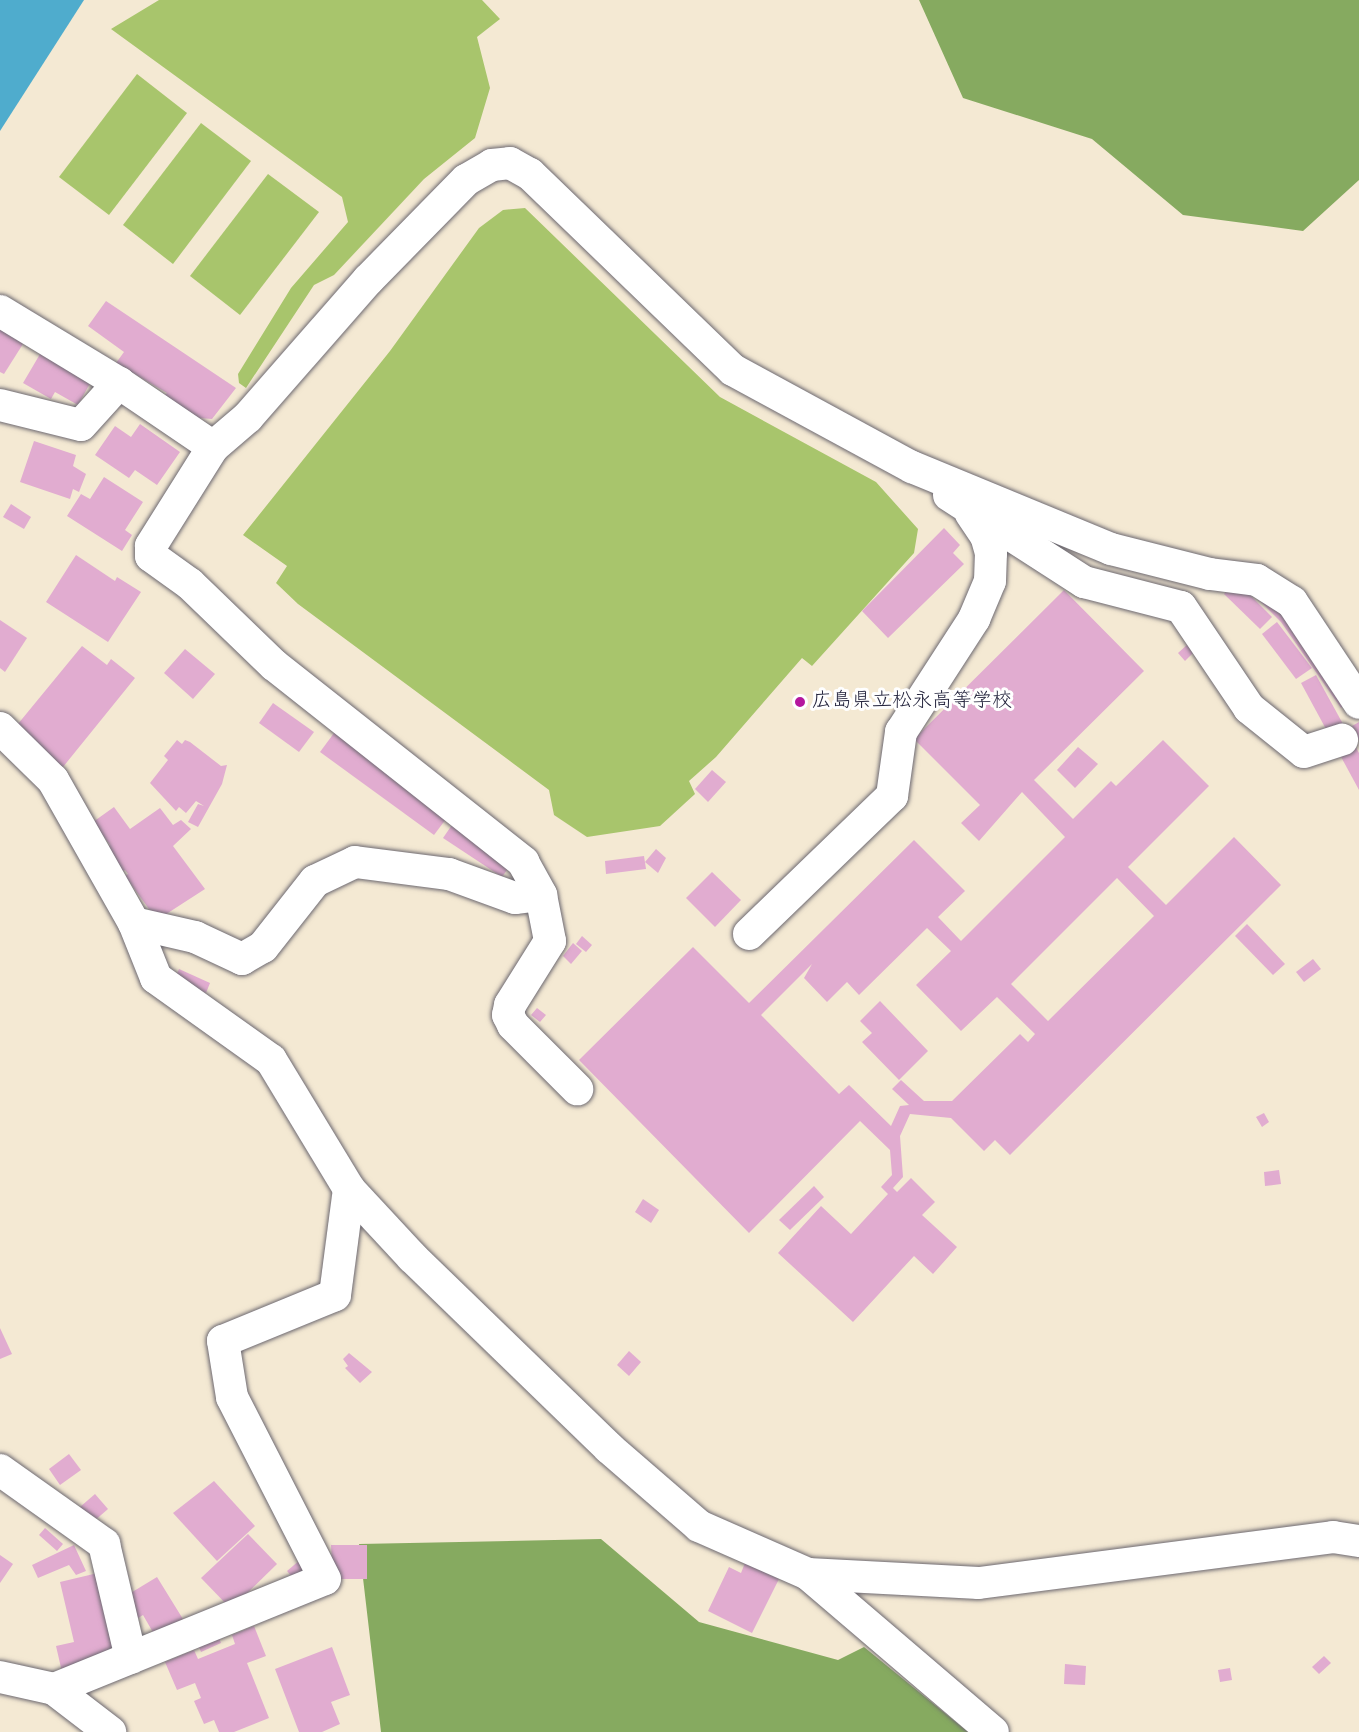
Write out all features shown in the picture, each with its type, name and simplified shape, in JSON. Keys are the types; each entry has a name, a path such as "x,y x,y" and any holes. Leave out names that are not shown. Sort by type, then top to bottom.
{"street":[{"path":"577,1089 513,1025 508,1015 510,1005 550,941 541,894 523,862 283,672 190,584 151,556 151,546 213,447 248,417 368,280 466,180 492,165 510,163 530,174 733,370 912,467 1111,549 1210,574 1257,580 1292,602 1359,703"},
{"path":"0,311 119,383 213,447"},
{"path":"0,405 81,425 119,383"},
{"path":"912,467 969,511 1084,582 1181,607 1249,708 1304,753 1342,740"},
{"path":"749,934 892,796 902,732 974,619 990,581 991,553 986,536 969,511"},
{"path":"0,728 52,780 134,923 156,978 272,1060 349,1189 412,1257 601,1440 699,1526 808,1574 993,1732"},
{"path":"134,923 195,937 242,959 262,947 315,880 355,862 449,874 515,898 541,894"},
{"path":"54,1689 325,1579 232,1397 223,1341 335,1295 349,1189"},
{"path":"0,1470 104,1544 131,1658"},
{"path":"808,1574 979,1583 1333,1538 1359,1541"},
{"path":"0,1677 54,1689 110,1732"}],"green space":[{"path":"159,0 482,0 500,19 477,37 490,88 475,138 424,179 334,275 314,285 246,388 239,383 238,374 291,288 348,222 342,197 111,29"},
{"path":"919,0 1359,0 1359,180 1303,231 1183,215 1092,139 963,98"},
{"path":"137,74 187,113 109,215 59,177"},
{"path":"201,123 251,161 173,264 123,225"},
{"path":"268,174 319,212 240,315 190,276"},
{"path":"525,208 720,397 876,482 918,529 914,553 812,666 802,658 716,757 689,781 695,794 660,826 587,837 554,815 549,790 298,604 276,583 287,566 243,535 390,351 479,228 503,210"},
{"path":"601,1539 699,1622 838,1660 864,1647 968,1732 381,1732 359,1544"}],"water":[{"path":"0,0 84,0 0,131"}],"building":[{"path":"106,301 236,388 212,419 199,418 163,397 167,393 116,363 124,352 88,326"},
{"path":"0,320 28,336 4,374 0,372"},
{"path":"43,349 93,378 78,405 55,392 51,399 23,383"},
{"path":"140,424 180,452 157,485 135,470 129,478 95,455 115,426 131,437"},
{"path":"34,441 76,455 73,466 86,474 79,492 73,489 70,499 20,482"},
{"path":"104,477 143,502 125,530 132,535 122,551 67,516 81,494 90,499"},
{"path":"11,504 31,517 24,529 3,517"},
{"path":"944,528 960,545 953,553 964,564 888,638 862,611"},
{"path":"76,555 115,581 117,577 141,592 108,642 46,602"},
{"path":"1232,585 1244,589 1272,617 1260,629 1224,594"},
{"path":"1064,590 1144,671 1034,780 1073,819 1111,781 1116,786 1163,740 1209,786 1128,867 1166,905 1234,837 1281,885 1010,1155 995,1140 984,1151 951,1118 910,1114 900,1136 903,1177 893,1188 897,1192 911,1178 935,1202 922,1215 957,1247 933,1274 914,1256 853,1322 778,1253 821,1206 851,1234 888,1194 881,1187 892,1175 890,1150 860,1121 749,1233 579,1060 693,947 749,1003 914,840 965,891 938,917 961,941 1065,837 1022,792 979,841 961,823 980,805 914,739","holes":["1117,878 1154,916 1048,1021 1011,984","927,928 951,951 916,985 961,1031 997,997 1035,1034 1028,1042 1020,1034 952,1101 924,1101 901,1080 892,1089 909,1105 900,1106 891,1126 849,1085 839,1094 761,1015 812,964 804,978 827,1002 847,982 859,995"]},
{"path":"1268,595 1347,700 1341,708 1281,622 1261,602"},
{"path":"0,620 27,638 5,672 0,668"},
{"path":"1277,622 1312,668 1296,679 1262,634"},
{"path":"1188,644 1195,651 1185,661 1178,653"},
{"path":"82,646 107,665 111,659 135,678 63,767 13,730"},
{"path":"185,649 215,674 193,699 164,673"},
{"path":"1316,675 1359,753 1359,790 1301,683"},
{"path":"273,703 314,732 299,752 259,723"},
{"path":"1359,722 1359,740 1352,726"},
{"path":"337,729 449,815 434,835 320,752"},
{"path":"177,740 182,744 185,740 190,742 221,766 227,765 222,784 198,827 188,822 198,804 204,806 196,801 186,813 179,807 176,811 150,783 168,760 164,756"},
{"path":"1078,747 1098,764 1075,788 1057,770"},
{"path":"712,770 726,782 708,802 695,789"},
{"path":"114,807 130,829 160,808 173,825 181,820 191,829 173,846 205,889 157,920 125,876 128,874 125,870 121,872 105,849 110,845 93,822"},
{"path":"454,822 511,864 502,877 443,838"},
{"path":"656,849 666,858 658,873 645,862"},
{"path":"644,856 646,869 606,874 605,861"},
{"path":"712,872 741,900 715,927 686,898"},
{"path":"1247,924 1285,964 1273,975 1235,936"},
{"path":"582,936 592,945 586,952 576,944"},
{"path":"573,943 582,951 571,964 563,956"},
{"path":"1313,959 1321,969 1304,982 1296,972"},
{"path":"179,969 210,983 206,993 175,978"},
{"path":"880,1001 928,1051 899,1080 862,1042 872,1033 860,1021"},
{"path":"537,1008 546,1015 540,1022 531,1015"},
{"path":"1264,1113 1269,1122 1262,1127 1256,1117"},
{"path":"1279,1170 1281,1184 1265,1186 1264,1172"},
{"path":"814,1186 824,1197 790,1230 779,1220"},
{"path":"643,1199 659,1210 651,1223 635,1212"},
{"path":"0,1328 12,1354 0,1359"},
{"path":"629,1351 641,1362 629,1376 617,1365"},
{"path":"349,1353 372,1372 360,1383 345,1368 348,1366 343,1359"},
{"path":"69,1454 81,1470 60,1485 49,1469"},
{"path":"214,1481 255,1526 217,1561 173,1513"},
{"path":"95,1494 108,1509 93,1522 80,1507"},
{"path":"45,1528 63,1544 57,1551 39,1535"},
{"path":"248,1534 277,1564 231,1609 201,1578"},
{"path":"74,1545 86,1571 76,1575 69,1565 38,1578 32,1565"},
{"path":"331,1545 367,1545 367,1579 333,1579"},
{"path":"0,1555 13,1564 0,1583"},
{"path":"300,1560 311,1574 298,1584 287,1571"},
{"path":"745,1563 779,1579 752,1633 708,1611 729,1567 741,1573"},
{"path":"102,1572 122,1657 62,1672 56,1646 74,1642 60,1582"},
{"path":"157,1577 186,1624 158,1641 143,1615 135,1620 124,1597"},
{"path":"254,1626 266,1656 247,1663 269,1718 234,1732 219,1732 214,1720 204,1724 194,1701 201,1698 195,1683 177,1690 165,1662 194,1650 198,1659 235,1644 232,1635"},
{"path":"217,1634 221,1643 201,1652 197,1642"},
{"path":"332,1647 350,1695 331,1702 340,1724 322,1732 299,1732 275,1669"},
{"path":"1324,1656 1331,1663 1319,1674 1312,1667"},
{"path":"1065,1664 1086,1666 1085,1685 1064,1684"},
{"path":"1230,1668 1232,1680 1220,1682 1218,1670"}],"place":[{"name":"広島県立松永高等学校","path":"800,702"}]}
